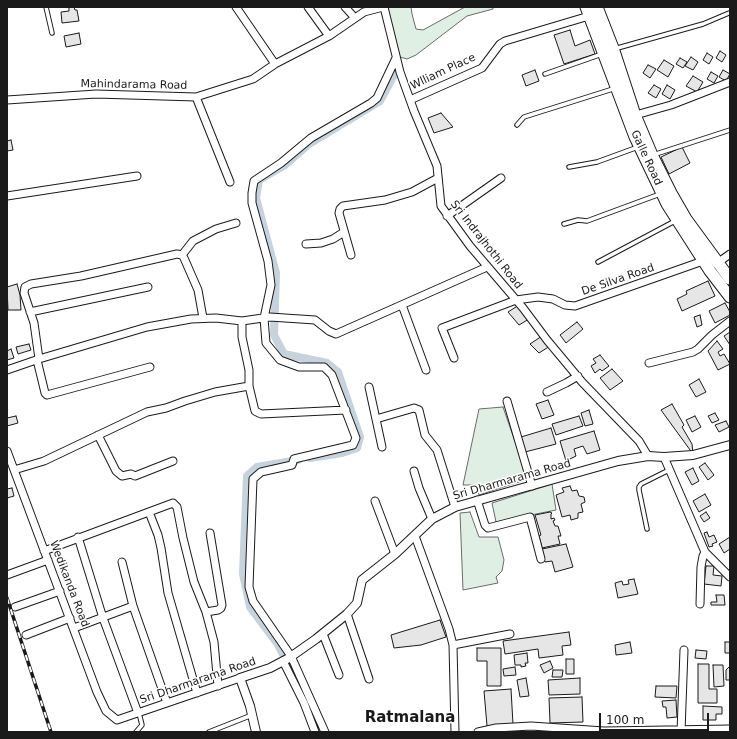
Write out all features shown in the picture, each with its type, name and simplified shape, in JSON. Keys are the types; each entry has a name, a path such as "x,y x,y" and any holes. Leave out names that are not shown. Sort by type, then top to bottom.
{"highway":[{"name":"Galle Road","path":"597,7 616,88 671,193 730,297"},
{"name":"Galle Road","path":"588,11 608,52 631,116 639,147 662,193 678,219 710,264 730,279"}],"street":[{"path":"236,7 275,64"},
{"path":"308,7 329,36"},
{"path":"345,7 355,18"},
{"name":"Mahindarama Road","path":"7,100 96,94 196,97 253,79 275,64 329,36 364,12 384,7"},
{"name":"Sri Indrajhothi Road","path":"384,7 396,58 410,100 437,166 441,206 447,216 487,267 516,300 547,340 578,376 639,441 648,456"},
{"name":"Wlliam Place","path":"410,100 482,68 500,44 505,41 588,11"},
{"path":"325,732 287,659 253,601 249,587 253,478 261,472 353,445 356,438 332,375 324,367 299,367 280,360 266,343 267,317 271,285 268,261 252,203 252,193 254,181 281,163 311,138 371,104 377,98 396,58"},
{"path":"631,116 671,105 730,82"},
{"path":"196,97 230,182"},
{"path":"7,196 137,176"},
{"path":"351,255 339,213 343,206 385,200 412,192 438,178"},
{"path":"447,216 501,178"},
{"path":"182,255 193,241 216,229 236,224"},
{"path":"306,244 321,243 333,239 344,232"},
{"path":"150,367 47,395 45,393 38,359 34,323 24,290 30,284 81,276 177,254 182,255"},
{"name":"De Silva Road","path":"454,358 442,328 516,300 538,297 553,299 565,305 575,306 710,264 730,254"},
{"path":"182,255 198,290 203,318"},
{"path":"7,370 38,359 146,327 203,318 242,321 267,317 279,317 315,320 329,332 336,334 487,267"},
{"path":"30,312 148,287"},
{"path":"402,305 426,370"},
{"path":"242,321 242,337 249,370 249,386 255,411 261,414 346,410"},
{"path":"649,363 693,352 730,321"},
{"path":"547,392 566,384 578,376"},
{"path":"14,470 44,461 146,412 166,408 215,392 249,386"},
{"path":"369,387 382,447"},
{"path":"507,401 532,486"},
{"path":"376,419 414,408 419,410 425,435 437,450 455,507"},
{"path":"98,435 116,471 122,476 131,474 135,476 174,461"},
{"name":"Sri Dharmarama Road","path":"117,720 270,668 287,659 323,634 347,614 357,603 362,580 395,554 432,519 455,507 618,461 648,456 664,457 693,455 730,445"},
{"name":"Wedikanda Road","path":"7,451 98,692 106,711 117,720"},
{"path":"664,457 705,552 730,577"},
{"path":"414,471 419,488 432,519"},
{"path":"477,500 485,525 488,528 530,518 541,559"},
{"path":"375,501 395,554"},
{"path":"44,551 173,503 177,508 194,582 206,612 214,642 218,686"},
{"path":"149,512 158,535 168,593 197,693"},
{"path":"206,612 218,610 222,605 210,533"},
{"path":"415,536 453,644 455,732"},
{"path":"78,538 103,618 138,713"},
{"path":"700,604 701,567 705,552"},
{"path":"7,575 48,560"},
{"path":"122,562 133,606 167,703"},
{"path":"15,607 60,591"},
{"path":"74,628 133,606"},
{"path":"347,614 368,679"},
{"path":"26,635 70,618"},
{"path":"323,634 339,675"},
{"path":"453,644 510,634"},
{"path":"681,731 684,650"},
{"path":"287,659 315,732"},
{"path":"240,678 256,732"},
{"path":"478,732 496,728 531,726 604,731 681,731 730,729"}],"lane":[{"path":"46,7 52,33"},
{"path":"545,74 608,52 703,24 729,13"},
{"path":"517,125 524,117 616,88"},
{"path":"652,155 730,130"},
{"path":"569,167 597,162 639,147"},
{"path":"564,224 578,220 587,221 662,193"},
{"path":"598,262 678,219"},
{"path":"647,529 639,487 641,484 669,470"},
{"path":"136,732 142,725 138,713"},
{"path":"209,732 252,715"}],"green space":[{"path":"388,7 411,7 416,29 423,30 465,7 493,7 493,9 467,16 416,55 407,59 400,57 390,21"},
{"path":"503,407 528,479 479,495 476,485 463,485 479,409"},
{"path":"552,484 556,510 496,522 492,503"},
{"path":"470,512 479,537 498,537 504,560 502,571 496,577 498,583 463,590 460,513"}],"building":[{"path":"69,7 74,7 75,10 77,10 79,21 62,23 61,12 69,11"},
{"path":"570,30 575,46 590,40 595,54 564,64 554,35"},
{"path":"79,33 81,44 66,47 64,36"},
{"path":"720,51 726,55 722,62 716,58"},
{"path":"707,53 713,57 709,64 703,60"},
{"path":"691,57 698,62 693,70 685,66"},
{"path":"680,58 687,62 683,68 676,64"},
{"path":"664,60 674,66 668,77 657,70"},
{"path":"648,65 656,69 650,78 643,73"},
{"path":"535,70 539,81 526,86 522,75"},
{"path":"723,70 730,74 726,81 719,77"},
{"path":"711,72 718,76 714,83 707,79"},
{"path":"693,76 703,82 697,92 686,86"},
{"path":"654,85 661,89 656,98 648,93"},
{"path":"667,85 675,90 670,99 662,94"},
{"path":"441,113 453,127 434,133 428,118"},
{"path":"11,140 13,150 7,151 7,141"},
{"path":"682,147 690,163 669,174 661,157"},
{"path":"708,281 715,296 682,311 677,299 687,294 686,291"},
{"path":"17,284 20,295 21,310 8,310 7,287"},
{"path":"725,303 730,315 715,323 709,311"},
{"path":"519,305 529,319 519,325 508,312"},
{"path":"700,315 702,325 697,327 694,317"},
{"path":"577,322 583,329 566,343 560,335"},
{"path":"730,332 730,345 724,336"},
{"path":"542,336 550,346 539,353 530,344"},
{"path":"717,341 723,349 718,352 720,356 724,354 730,364 718,370 708,351"},
{"path":"29,344 31,350 18,354 16,347"},
{"path":"11,349 14,358 7,360 7,351"},
{"path":"600,355 609,366 602,371 600,369 595,373 591,366 596,363 593,359"},
{"path":"612,369 623,381 610,390 600,378"},
{"path":"699,379 706,392 696,397 689,385"},
{"path":"548,400 554,415 542,419 536,404"},
{"path":"672,404 684,425 682,427 692,444 693,454 661,410"},
{"path":"589,410 593,424 585,426 581,413"},
{"path":"715,413 719,420 712,423 708,416"},
{"path":"16,416 18,423 7,426 7,418"},
{"path":"579,416 583,426 556,435 552,424"},
{"path":"695,416 701,427 692,432 686,420"},
{"path":"726,421 729,427 719,432 715,425"},
{"path":"551,428 556,444 525,452 521,437"},
{"path":"594,431 600,450 587,454 583,446 574,449 576,456 566,461 560,441"},
{"path":"705,463 714,475 708,480 699,467"},
{"path":"693,468 699,481 692,485 685,472"},
{"path":"570,486 572,491 577,490 579,496 584,497 585,502 581,504 583,512 578,513 578,518 571,520 570,515 562,517 556,495 564,492 562,488"},
{"path":"12,488 14,496 7,498 7,489"},
{"path":"705,494 711,505 699,512 693,501"},
{"path":"550,512 552,513 551,519 554,518 555,520 553,521 555,526 558,526 561,536 558,536 560,544 542,548 539,536 541,535 535,515"},
{"path":"706,512 710,518 704,522 700,516"},
{"path":"707,532 709,537 714,535 717,542 712,544 713,546 709,547 704,533"},
{"path":"730,537 730,549 724,553 719,544"},
{"path":"566,544 573,567 555,572 552,561 545,562 542,549"},
{"path":"706,566 714,566 713,575 722,576 721,586 704,584"},
{"path":"634,579 638,594 618,598 615,583 622,581 623,585 629,584 628,580"},
{"path":"716,595 724,595 725,605 711,605 711,602 717,602"},
{"path":"440,620 446,637 421,645 394,648 391,635"},
{"path":"569,632 571,645 562,646 563,655 539,658 538,649 505,654 503,641"},
{"path":"630,642 632,653 616,655 615,645"},
{"path":"725,642 730,642 730,653 725,653"},
{"path":"477,648 501,648 501,686 487,686 487,661 477,661"},
{"path":"696,650 707,651 706,659 695,658"},
{"path":"527,653 528,663 525,663 526,666 521,667 521,665 515,665 514,655"},
{"path":"566,659 574,659 574,674 566,674"},
{"path":"550,661 553,668 544,673 540,665"},
{"path":"698,664 709,664 709,689 717,689 717,703 698,703"},
{"path":"713,665 723,665 724,686 714,687"},
{"path":"730,666 730,680 726,680 726,670"},
{"path":"515,667 516,675 504,676 503,669"},
{"path":"553,670 563,670 562,677 552,677"},
{"path":"526,678 529,696 520,697 517,680"},
{"path":"580,678 580,694 549,695 548,680"},
{"path":"656,686 677,686 676,698 655,697"},
{"path":"511,689 513,724 487,726 484,691"},
{"path":"582,697 583,722 550,723 549,698"},
{"path":"676,700 677,717 667,718 666,707 663,707 662,701"},
{"path":"703,706 722,707 722,714 716,714 716,720 703,720"}],"waterway":[{"path":"310,458 342,453 357,448 360,437 338,372 327,363 284,354 274,335 276,273 256,198 259,180 285,165 309,144 380,101 395,73"},
{"path":"289,666 277,643 250,607 243,574 247,476 257,467 298,460"},
{"path":"306,702 320,732"}],"railway":[{"path":"7,598 51,732"}],"district":[{"name":"Ratmalana","path":"410,718"}]}
